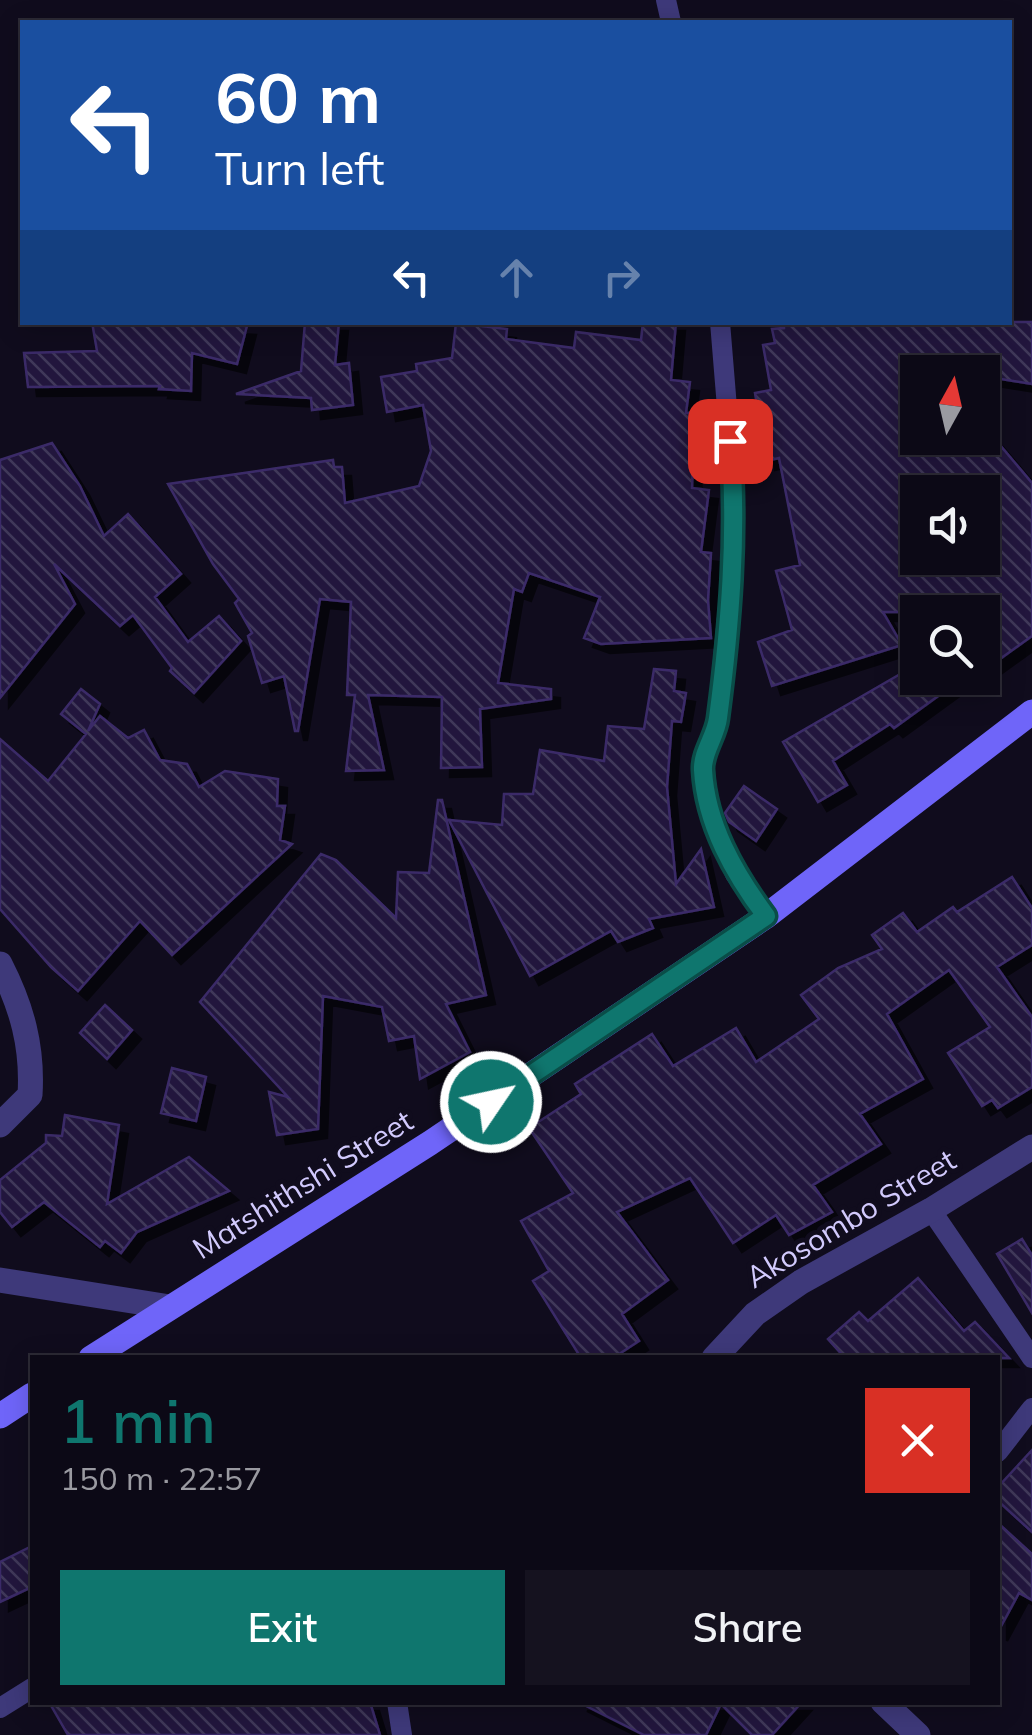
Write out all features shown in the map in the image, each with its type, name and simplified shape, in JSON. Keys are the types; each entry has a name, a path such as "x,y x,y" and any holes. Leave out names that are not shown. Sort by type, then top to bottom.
{"main road":[{"name":"Matshithshi Street","path":"97,1355 430,1143 766,916 1032,712"},
{"path":"0,1416 30,1397"}],"street":[{"path":"0,964 17,997 32,1067 30,1095 0,1126"},
{"name":"Akosombo Street","path":"717,1355 755,1314 801,1282 931,1210 1032,1147"},
{"path":"0,1280 170,1307"},
{"path":"885,1705 918,1735"}],"lane":[{"path":"720,325 733,480 732,564 718,723 702,764 707,804 735,874 766,916"},
{"path":"931,1210 1032,1358"},
{"path":"1000,1449 1032,1408"},
{"path":"0,1708 30,1689"},
{"path":"397,1705 402,1735"}],"building":[{"path":"1032,322 1032,384 1000,379 1000,355 900,355 900,455 1000,455 1000,445 1032,483 1032,636 1000,659 1000,595 900,595 900,612 883,612 900,646 772,686 758,642 792,630 776,571 800,565 779,458 766,461 755,393 771,390 763,345 775,343 772,329 784,325"},
{"path":"93,325 247,326 237,364 192,353 191,391 159,389 160,386 28,387 24,353 97,351"},
{"path":"305,325 339,325 335,365 349,363 353,405 312,410 311,398 236,394 301,371"},
{"path":"456,325 507,329 506,339 574,348 576,332 641,340 643,325 676,325 671,380 690,382 686,413 695,413 692,488 709,490 701,552 711,553 711,638 601,644 584,638 600,597 529,573 522,592 514,589 498,683 551,689 551,699 480,709 482,767 441,768 442,697 368,695 384,770 346,771 355,695 347,695 351,602 320,599 295,731 284,676 262,683 248,636 252,633 235,603 239,599 213,564 168,484 333,460 334,467 342,467 345,503 419,486 431,451 423,405 387,412 381,377 417,371 416,364 452,358"},
{"path":"52,443 80,486 104,536 128,514 181,574 155,597 188,642 219,616 241,641 194,693 170,671 172,668 133,615 120,626 54,564 75,604 0,698 0,460"},
{"path":"654,669 676,671 674,691 686,693 681,722 672,721 667,787 676,884 701,849 714,907 649,919 653,928 618,942 611,931 530,976 449,820 502,825 504,794 533,794 540,750 604,761 608,726 644,729"},
{"path":"900,674 900,695 940,695 894,728 890,724 833,761 847,785 818,802 783,742"},
{"path":"81,689 100,704 88,731 100,716 128,738 144,730 160,760 187,764 199,787 225,771 278,779 277,806 285,806 280,840 292,844 172,955 140,921 78,991 51,967 0,909 0,739 48,781 86,734 61,714"},
{"path":"744,786 777,809 756,841 729,822 725,813"},
{"path":"438,800 442,800 486,995 446,1004 470,1052 420,1079 414,1036 389,1041 382,1007 323,996 318,1129 277,1135 269,1092 288,1097 200,1002 321,854 336,860 396,918 398,872 429,873"},
{"path":"1012,877 1032,908 1032,945 997,967 1032,1017 1032,1087 998,1108 992,1100 982,1106 948,1053 990,1027 949,970 887,1014 923,1079 860,1114 881,1144 813,1185 832,1212 789,1235 776,1215 733,1243 690,1178 617,1212 668,1280 622,1314 639,1341 618,1355 579,1355 533,1281 549,1271 521,1221 573,1193 529,1128 581,1094 575,1084 652,1034 673,1066 736,1028 756,1062 819,1019 801,995 838,968 882,949 872,935 903,913 917,932 953,907 957,912"},
{"path":"105,1005 132,1030 107,1059 80,1033"},
{"path":"172,1068 206,1077 196,1121 161,1113"},
{"path":"65,1115 119,1125 107,1204 189,1157 229,1191 137,1232 121,1253 105,1241 100,1247 44,1202 12,1227 0,1212 0,1180 46,1143 46,1135 62,1136"},
{"path":"1022,1239 1032,1255 1032,1313 997,1254"},
{"path":"918,1278 964,1331 975,1322 1009,1358 842,1355 828,1339 859,1312 868,1321"},
{"path":"1032,1450 1032,1532 1000,1503 1000,1485"},
{"path":"1000,1525 1032,1554 1032,1600 1019,1593 1000,1628"},
{"path":"30,1547 30,1588 0,1602 0,1562"},
{"path":"51,1705 371,1705 380,1735 68,1735"},
{"path":"584,1705 721,1705 706,1735 644,1735"},
{"path":"722,1705 799,1705 772,1735 752,1735"}],"route":[{"path":"491,1102 766,916 735,874 707,804 702,764 718,723 732,564 730,441"}]}
